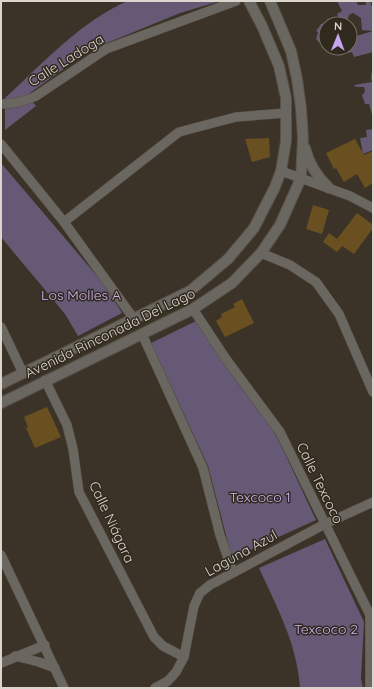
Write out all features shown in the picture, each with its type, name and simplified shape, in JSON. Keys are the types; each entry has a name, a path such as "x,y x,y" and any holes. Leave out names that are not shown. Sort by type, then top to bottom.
{"street":[{"name":"Calle Ladoga","path":"1,104 25,101 36,96 106,49 236,1"},
{"name":"Avenida Rinconada Del Lago","path":"1,384 190,291 228,259 254,228 275,187 281,171 286,142 286,98 279,66 262,26 249,1"},
{"name":"Avenida Rinconada Del Lago","path":"1,402 193,309 232,282 261,253 280,225 301,178 303,138 297,79 290,51 270,1"},
{"path":"64,222 179,132 236,117 286,113"},
{"path":"303,138 311,166 321,181 329,188"},
{"path":"1,144 64,222 134,319"},
{"path":"281,171 350,196 373,208"},
{"path":"261,253 290,265 316,282 339,314 373,392"},
{"name":"Calle Texcoco","path":"193,309 226,359 280,432 370,615 370,688"},
{"path":"1,327 23,373"},
{"path":"142,334 203,468 220,535 233,572"},
{"name":"Calle Niágara","path":"45,380 67,425 73,449 79,492 154,637 163,646 184,657"},
{"name":"Laguna Azul","path":"155,688 168,681 176,672 184,657 194,606 200,593 210,585 233,572 325,524 373,502"},
{"path":"1,555 45,645 64,688"},
{"path":"1,662 45,645"},
{"path":"15,656 55,668"}],"green space":[{"path":"128,1 220,1 180,13 90,50 27,95 36,106 5,130 5,98 78,31 111,9"},
{"path":"337,1 356,1 358,5 366,5 365,1 370,1 372,7 373,4 373,31 362,30 361,18 353,13 349,16 338,16 337,14 342,11"},
{"path":"373,31 373,52 358,56 358,36"},
{"path":"373,63 373,118 369,104 365,104 362,95 365,92 364,87 356,87 354,85 372,82 371,78"},
{"path":"373,129 373,150 363,154 360,138 367,137 366,130"},
{"name":"Los Molles A","path":"1,163 103,283 122,313 78,336 65,314 1,237"},
{"name":"Texcoco 1","path":"196,321 240,386 265,417 278,439 316,520 232,558 208,466 151,343"},
{"name":"Texcoco 2","path":"325,539 364,622 361,679 363,688 300,688 295,656 285,626 259,568"}],"building":[{"path":"269,138 270,157 252,162 245,139"},
{"path":"355,139 364,155 373,151 373,183 365,188 357,174 344,182 336,168 334,169 326,153"},
{"path":"313,205 329,210 322,234 306,229"},
{"path":"357,213 373,225 373,228 354,254 342,246 337,252 323,242 329,233 337,239"},
{"path":"242,299 254,323 225,337 216,321 222,317 221,314 235,307 233,304"},
{"path":"47,407 61,437 35,448 26,428 28,427 24,417"}]}
